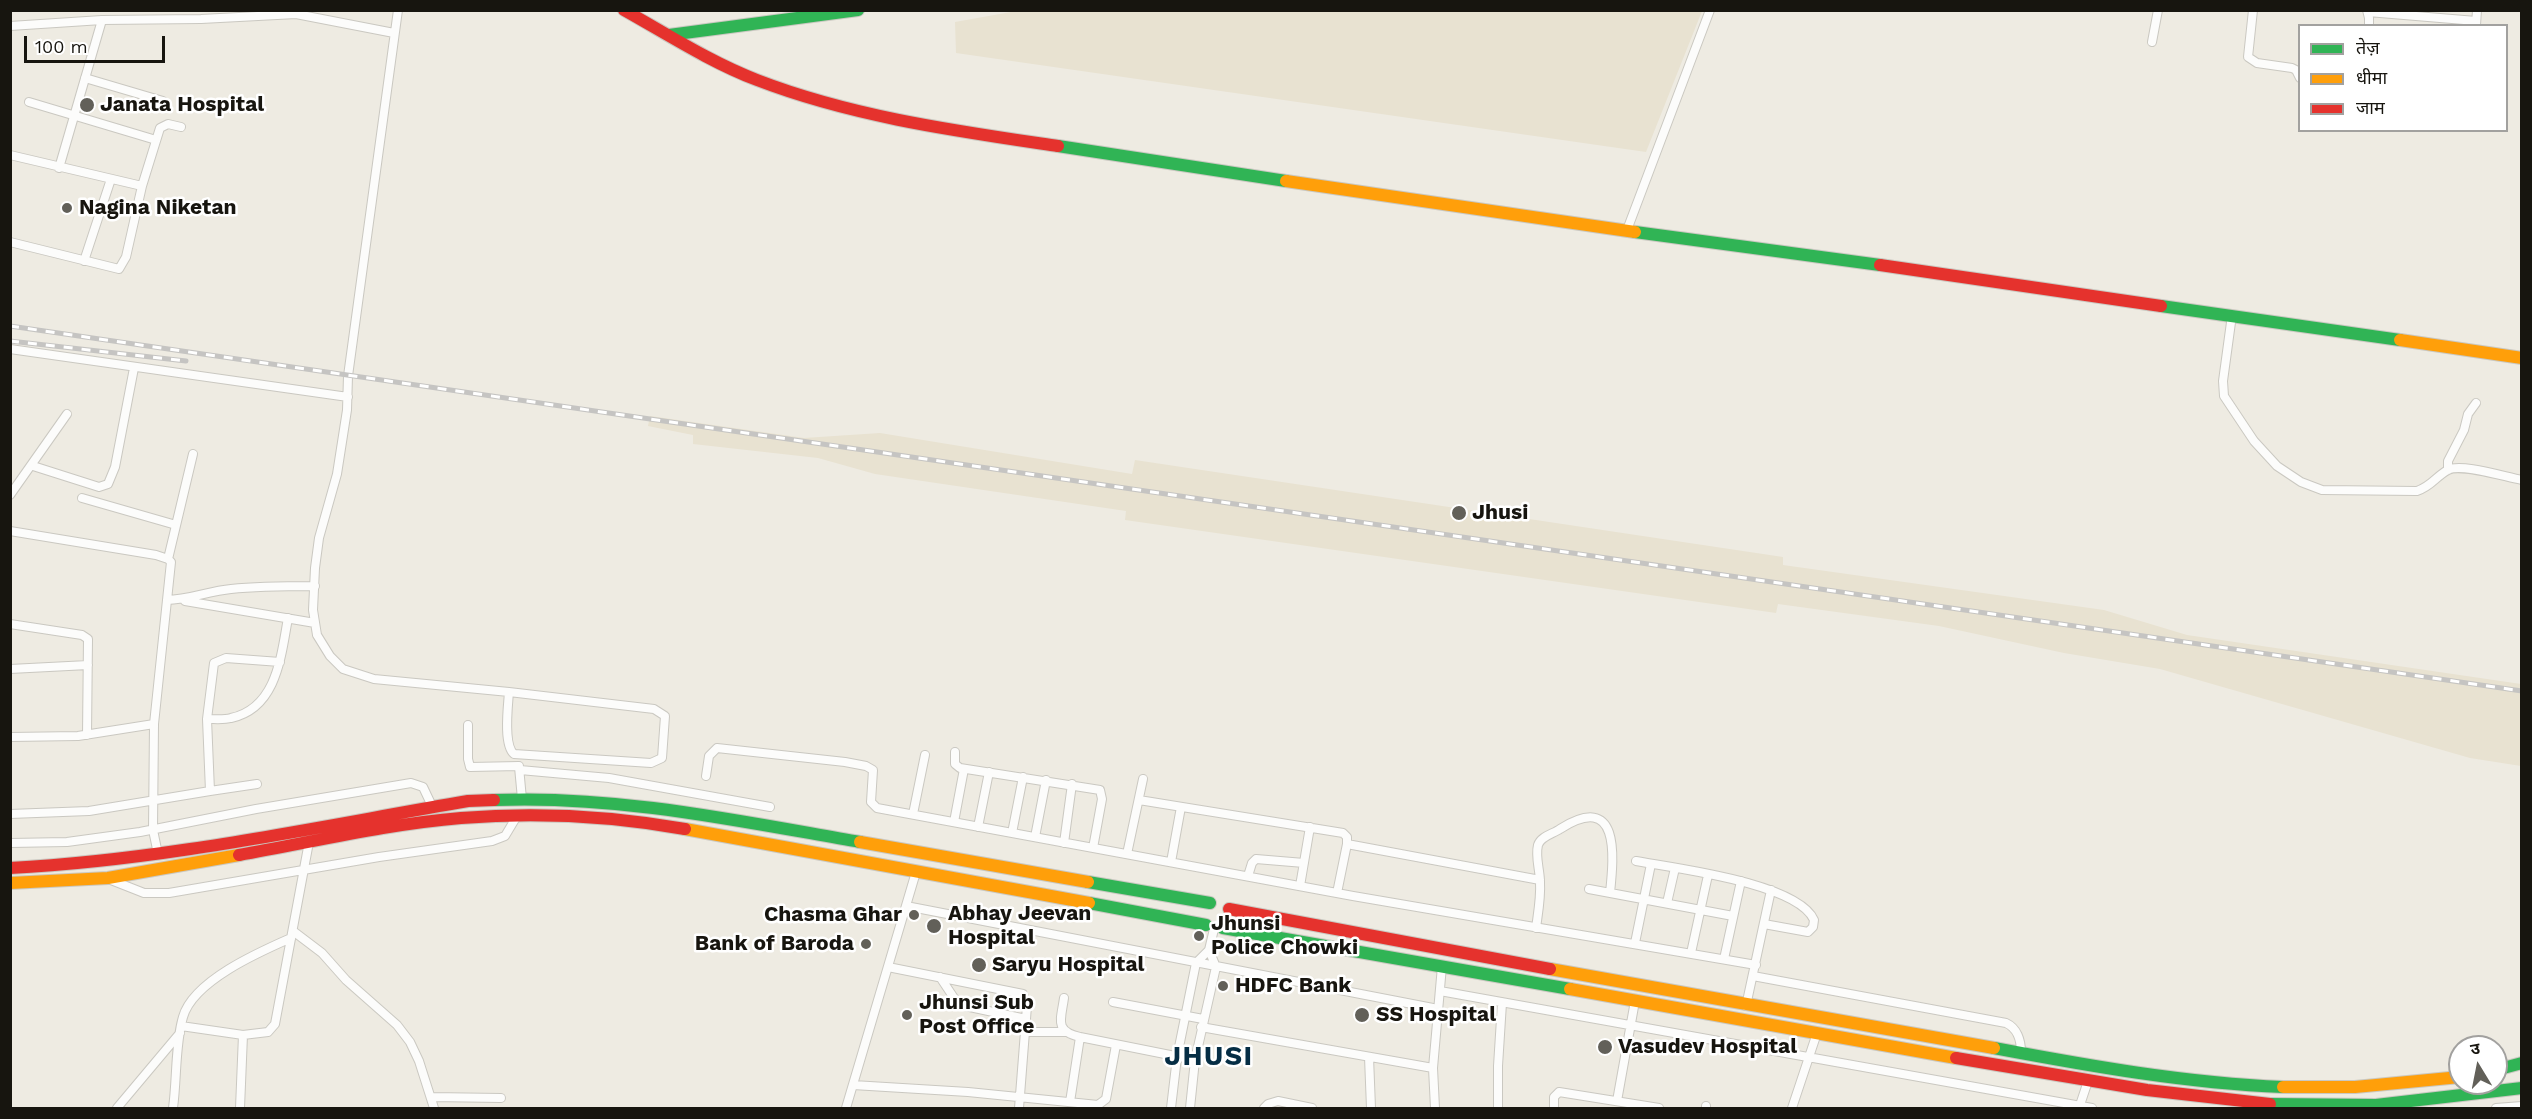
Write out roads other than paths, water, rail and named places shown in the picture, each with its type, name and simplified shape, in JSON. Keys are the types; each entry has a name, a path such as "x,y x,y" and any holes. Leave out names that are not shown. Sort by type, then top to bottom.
{"main road":[{"path":"624,10 742,73 829,103 904,121 989,136 1627,230 2522,358"},
{"path":"669,36 858,10"},
{"path":"10,868 71,865 430,800 468,801 521,794 674,810 1210,903 1218,901 1229,909 2021,1047 2177,1079 2272,1087 2387,1085 2448,1078"},
{"path":"10,883 108,878 430,821 518,815 558,816 664,825 1214,927 2088,1082 2239,1106 2380,1104 2522,1088"},
{"path":"1210,903 1203,913 1214,927"},
{"path":"1214,927 1230,917 1229,909"}],"street":[{"path":"398,10 348,376 348,397 334,486 316,552 313,610 315,623 317,635 330,656 343,669 375,679 509,692 654,709 665,716 662,758 656,762 520,755 511,751 508,746 509,692"},
{"path":"1627,230 1710,10"},
{"path":"2152,42 2158,10"},
{"path":"2253,10 2248,57 2257,63 2292,68 2298,74"},
{"path":"2367,11 2476,23 2477,10"},
{"path":"10,26 102,20 201,19 296,14 394,33"},
{"path":"59,168 102,20"},
{"path":"85,78 163,101"},
{"path":"29,102 156,140"},
{"path":"10,242 119,268 123,265 156,140 163,125 181,127"},
{"path":"10,155 142,186"},
{"path":"84,261 111,179"},
{"path":"2232,315 2223,381 2224,396 2254,441 2277,466 2301,482 2322,490 2417,491 2429,487 2448,470 2461,468 2522,480"},
{"path":"10,349 348,397"},
{"path":"33,466 99,486 108,484 115,467 134,368"},
{"path":"2448,470 2448,461 2464,430 2468,414 2476,403"},
{"path":"10,495 33,466 68,414"},
{"path":"156,849 153,802 154,724 171,568 168,559 193,454"},
{"path":"82,498 176,525"},
{"path":"10,531 168,559"},
{"path":"181,600 231,589 315,586"},
{"path":"166,600 181,600 315,623"},
{"path":"207,719 231,718 249,710 270,689 280,662 288,618"},
{"path":"10,624 86,636 90,645 87,735"},
{"path":"210,791 207,719 213,668 218,659 226,658 280,662"},
{"path":"10,669 88,665"},
{"path":"10,737 87,735 154,724"},
{"path":"468,725 470,768 609,778 770,807"},
{"path":"706,776 709,756 717,748 845,762 866,766 873,770 871,798 873,805 913,814 1337,893 1756,965"},
{"path":"955,752 955,764 964,769 1097,788 1102,793 1093,848"},
{"path":"520,755 521,794"},
{"path":"913,814 925,755"},
{"path":"954,822 964,769"},
{"path":"978,827 989,772"},
{"path":"1012,833 1023,777"},
{"path":"1127,854 1143,779"},
{"path":"1035,837 1046,780"},
{"path":"10,843 67,842 154,832 256,809 411,783 423,787 430,800"},
{"path":"10,814 89,811 257,784"},
{"path":"1064,843 1072,784"},
{"path":"1139,800 1311,826 1343,833 1347,837 1347,844 1337,893"},
{"path":"1171,862 1181,807"},
{"path":"108,878 144,893 158,894 422,850 492,841 505,836 518,815"},
{"path":"1536,928 1540,880 1537,858 1539,842 1573,820 1588,817 1604,824 1611,835 1613,857 1610,893"},
{"path":"1300,886 1311,826"},
{"path":"181,1029 243,1035 268,1032 275,1024 309,843"},
{"path":"1347,844 1540,880"},
{"path":"1248,876 1252,863 1256,859 1304,863"},
{"path":"1636,861 1741,880 1771,890 1811,914 1815,920 1808,932 1764,924"},
{"path":"1635,943 1651,864"},
{"path":"1667,903 1675,868"},
{"path":"846,1108 916,872"},
{"path":"1691,953 1708,875"},
{"path":"1724,959 1741,880"},
{"path":"1589,890 1733,916"},
{"path":"1747,1001 1771,890"},
{"path":"906,906 1438,1009"},
{"path":"1171,1108 1177,1057 1196,963 1209,950 1214,927"},
{"path":"173,1108 181,1029 186,1008 204,988 244,961 292,934"},
{"path":"292,934 322,953 346,980 397,1025 410,1042 419,1061 434,1108"},
{"path":"1190,1108 1194,1060 1216,967 1209,950"},
{"path":"1435,1108 1433,1068 1442,966"},
{"path":"888,967 1018,992 1026,999 1019,1108"},
{"path":"940,977 954,998 965,1006 1026,1019"},
{"path":"1753,978 2006,1023 2016,1032 2021,1047"},
{"path":"1440,991 2092,1108"},
{"path":"1064,998 1060,1023 1065,1032"},
{"path":"1617,1101 1635,1000"},
{"path":"1113,1002 1185,1016 1202,1023 1433,1068"},
{"path":"1498,1108 1502,1003"},
{"path":"117,1108 181,1029"},
{"path":"1025,1032 1065,1032 1116,1045 1194,1060"},
{"path":"1792,1108 1816,1033"},
{"path":"240,1108 243,1035"},
{"path":"1071,1102 1080,1037"},
{"path":"853,1085 1098,1105 1104,1103 1108,1094 1116,1045"},
{"path":"1369,1057 1371,1108"},
{"path":"2079,1107 2088,1082"},
{"path":"1554,1108 1554,1097 1559,1092 1606,1104 1617,1101 1659,1108"},
{"path":"431,1097 501,1098"},
{"path":"1264,1108 1278,1101 1312,1108"},
{"path":"2496,1108 2522,1106"}],"railway":[{"path":"10,326 2522,691"},
{"path":"10,341 186,361"}],"place":[{"name":"Janata Hospital","path":"87,105"},
{"name":"Nagina Niketan","path":"67,208"},
{"name":"Jhusi","path":"1459,513"},
{"name":"Chasma Ghar","path":"914,915"},
{"name":"Abhay Jeevan Hospital","path":"934,926"},
{"name":"Jhunsi Police Chowki","path":"1199,936"},
{"name":"Bank of Baroda","path":"866,944"},
{"name":"Saryu Hospital","path":"979,965"},
{"name":"HDFC Bank","path":"1223,986"},
{"name":"Jhunsi Sub Post Office","path":"907,1015"},
{"name":"SS Hospital","path":"1362,1015"},
{"name":"Vasudev Hospital","path":"1605,1047"}],"district":[{"name":"JHUSI","path":"1209,1057"}]}
